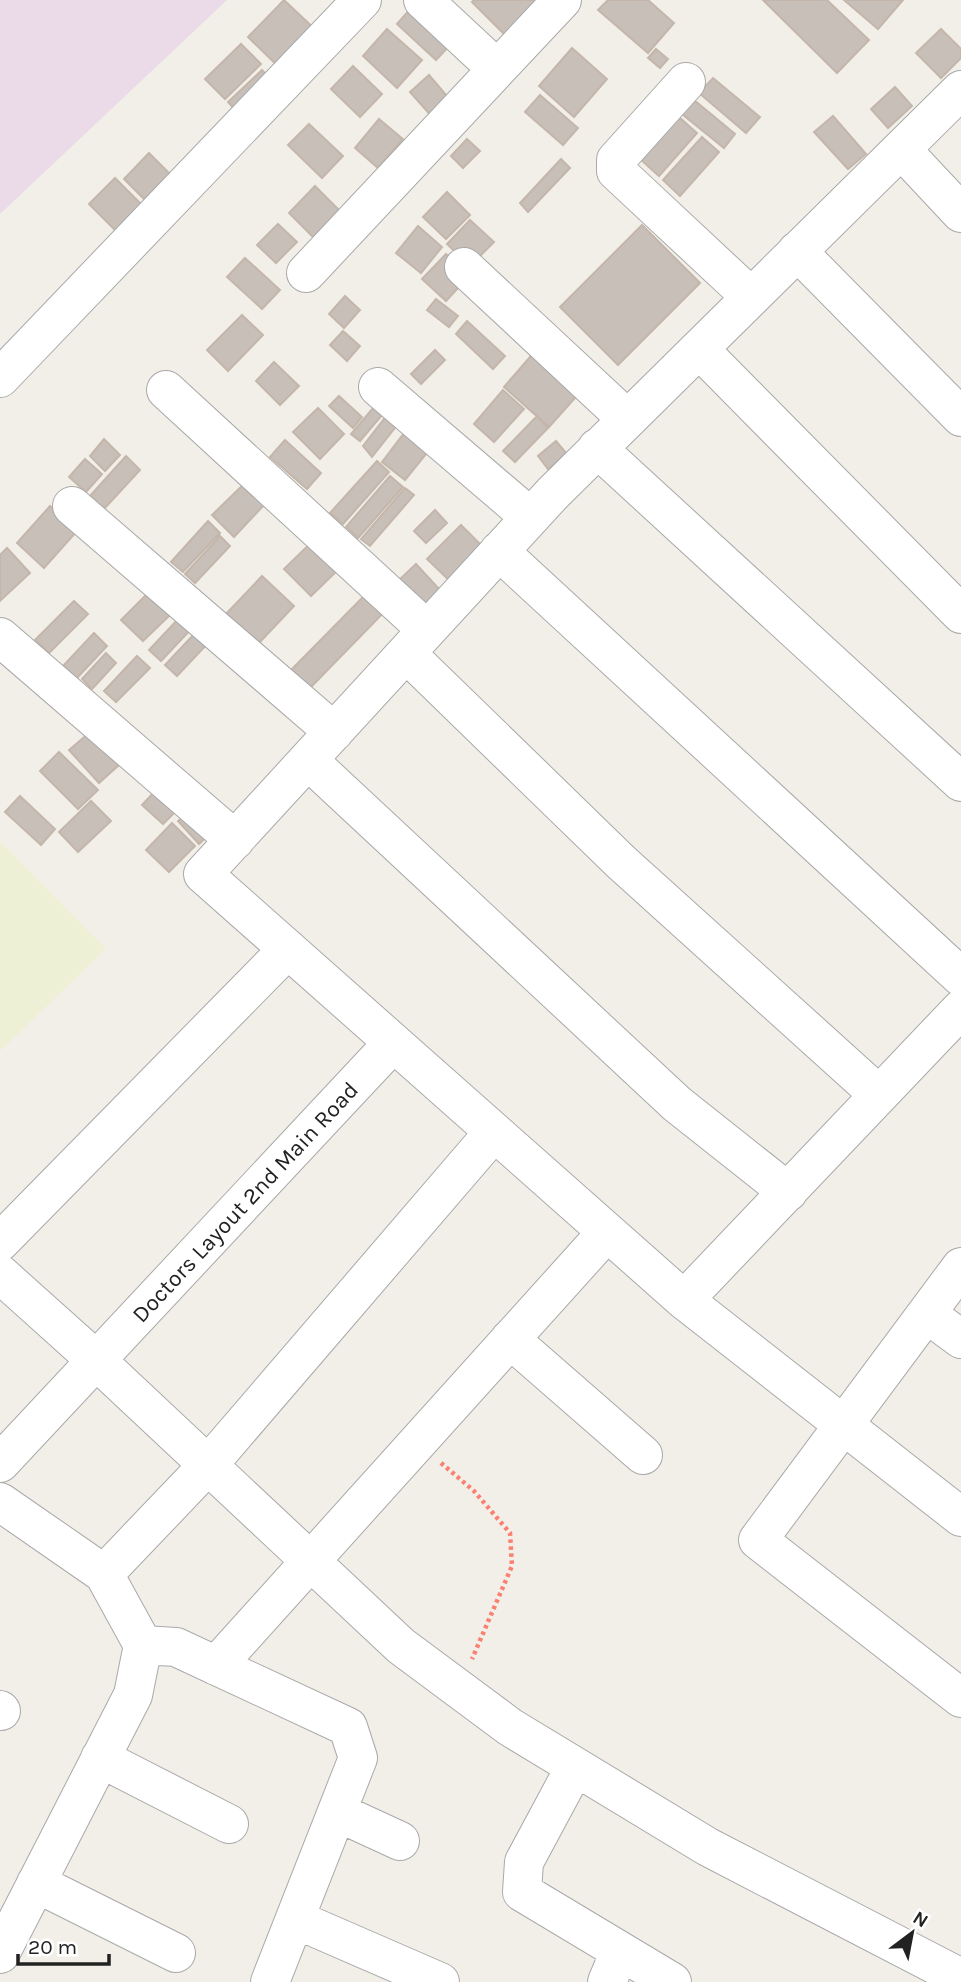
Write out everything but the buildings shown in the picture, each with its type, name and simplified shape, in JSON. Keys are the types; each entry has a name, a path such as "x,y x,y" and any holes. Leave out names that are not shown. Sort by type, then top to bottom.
{"street":[{"path":"0,378 362,0"},
{"path":"423,0 497,69"},
{"path":"306,273 562,0"},
{"path":"686,82 616,160 616,171 751,297"},
{"path":"961,90 530,517 203,874 684,1300 961,1517"},
{"path":"901,149 961,213"},
{"path":"797,251 961,417"},
{"path":"464,267 627,419"},
{"path":"699,349 961,614"},
{"path":"378,387 530,517"},
{"path":"166,390 416,642 621,862 879,1095"},
{"path":"597,448 961,782"},
{"path":"72,506 334,732"},
{"path":"499,551 961,977"},
{"path":"0,638 234,840"},
{"path":"308,760 677,1104 788,1192"},
{"path":"0,1242 288,949"},
{"path":"684,1300 961,1009"},
{"name":"Doctors Layout 2nd Main Road","path":"0,1463 393,1044"},
{"path":"104,1574 208,1465 494,1132"},
{"path":"216,1665 607,1232"},
{"path":"961,1267 758,1540 961,1698"},
{"path":"0,1274 97,1361 401,1646 458,1689 510,1727 708,1847 961,1978"},
{"path":"927,1314 961,1339"},
{"path":"510,1339 643,1455"},
{"path":"0,1502 104,1574 143,1645 133,1695 0,1954"},
{"path":"143,1645 176,1647 348,1727 358,1758 270,1982"},
{"path":"100,1758 229,1824"},
{"path":"575,1767 524,1862 522,1892 613,1966 672,1982"},
{"path":"337,1812 400,1841"},
{"path":"36,1884 176,1953"},
{"path":"295,1919 440,1982"}],"path":[{"path":"416,1443 474,1491 510,1532 512,1566 458,1689"}],"shaded area":[{"path":"0,0 227,0 0,214"}],"green space":[{"path":"0,841 106,949 0,1051"}]}
